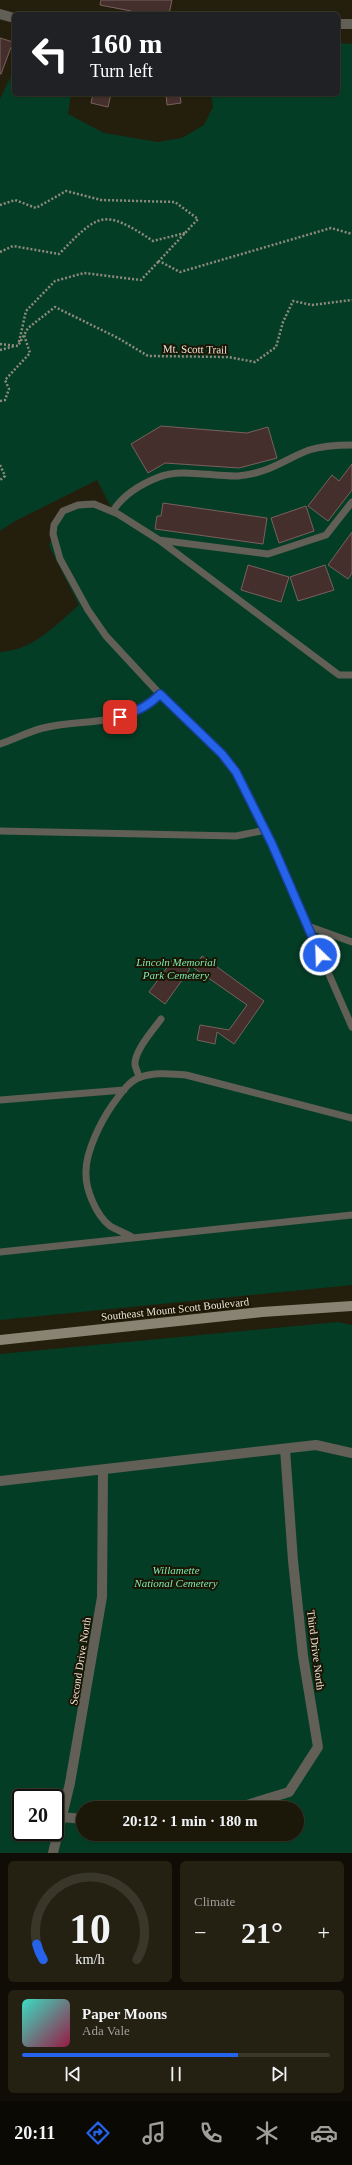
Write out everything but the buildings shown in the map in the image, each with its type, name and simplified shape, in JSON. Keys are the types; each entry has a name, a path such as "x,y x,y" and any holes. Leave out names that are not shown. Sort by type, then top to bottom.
{"main road":[{"name":"Southeast Mount Scott Boulevard","path":"0,1340 262,1312 352,1306"}],"street":[{"path":"0,14 12,17"},
{"path":"340,24 352,24"},
{"path":"0,1481 316,1445 352,1452"},
{"name":"Third Drive North","path":"259,1801 288,1792 318,1747 302,1648 293,1561 285,1449"},
{"name":"Second Drive North","path":"64,1807 85,1702 102,1597 103,1470"},
{"path":"64,1817 76,1818"},
{"name":"Second Drive North","path":"53,1853 56,1841"}],"lane":[{"path":"113,511 120,501 159,476 170,474 237,476 252,474 272,469 310,450 352,445"},
{"path":"159,540 268,554 326,535 352,502"},
{"path":"352,675 339,675 159,540 113,511 94,504 78,505 63,511 54,525 53,534 56,548 88,610 106,636 160,694 222,754 236,772 266,830 352,1027"},
{"path":"0,744 44,728 106,721 133,713 152,703 160,694"},
{"path":"0,831 236,836 266,830"},
{"path":"308,926 352,942"},
{"path":"140,1077 135,1064 138,1054 146,1040 162,1019"},
{"path":"132,1237 110,1226 100,1214 90,1194 86,1171 94,1139 109,1110 124,1090 140,1077 161,1074 186,1075 352,1118"},
{"path":"0,1100 124,1090"},
{"path":"0,1252 352,1215"}],"path":[{"path":"0,205 15,200 36,208 66,191 102,200 176,202 198,220 141,280 84,273 55,281 26,311 18,346"},
{"path":"0,252 13,246 59,254 84,228 97,220 112,219 130,226 153,241 185,233"},
{"path":"159,261 180,272 331,228 352,234"},
{"name":"Mt. Scott Trail","path":"18,346 28,328 55,307 118,338 148,356 228,357 255,362 276,347 283,322 293,301 312,305 352,300"},
{"path":"0,401 5,400 9,389 5,380 30,353 24,335"},
{"path":"0,344 18,346"},
{"path":"0,350 18,346"},
{"path":"0,465 5,476 0,480"}],"green space":[{"name":"Lincoln Memorial Park Cemetery","path":"340,43 352,44 352,1285 0,1320 0,652 12,651 33,642 43,636 79,605 49,546 60,511 87,500 113,511 97,480 15,521 0,531 0,99 12,74 12,96 71,96 68,114 104,133 158,142 182,138 204,125 213,107 211,96 340,96"},
{"name":"Willamette National Cemetery","path":"338,1322 352,1325 352,1853 0,1853 0,1354"}],"route":[{"path":"120,717 133,713 152,703 160,694 222,754 236,772 259,815 320,955"}]}
